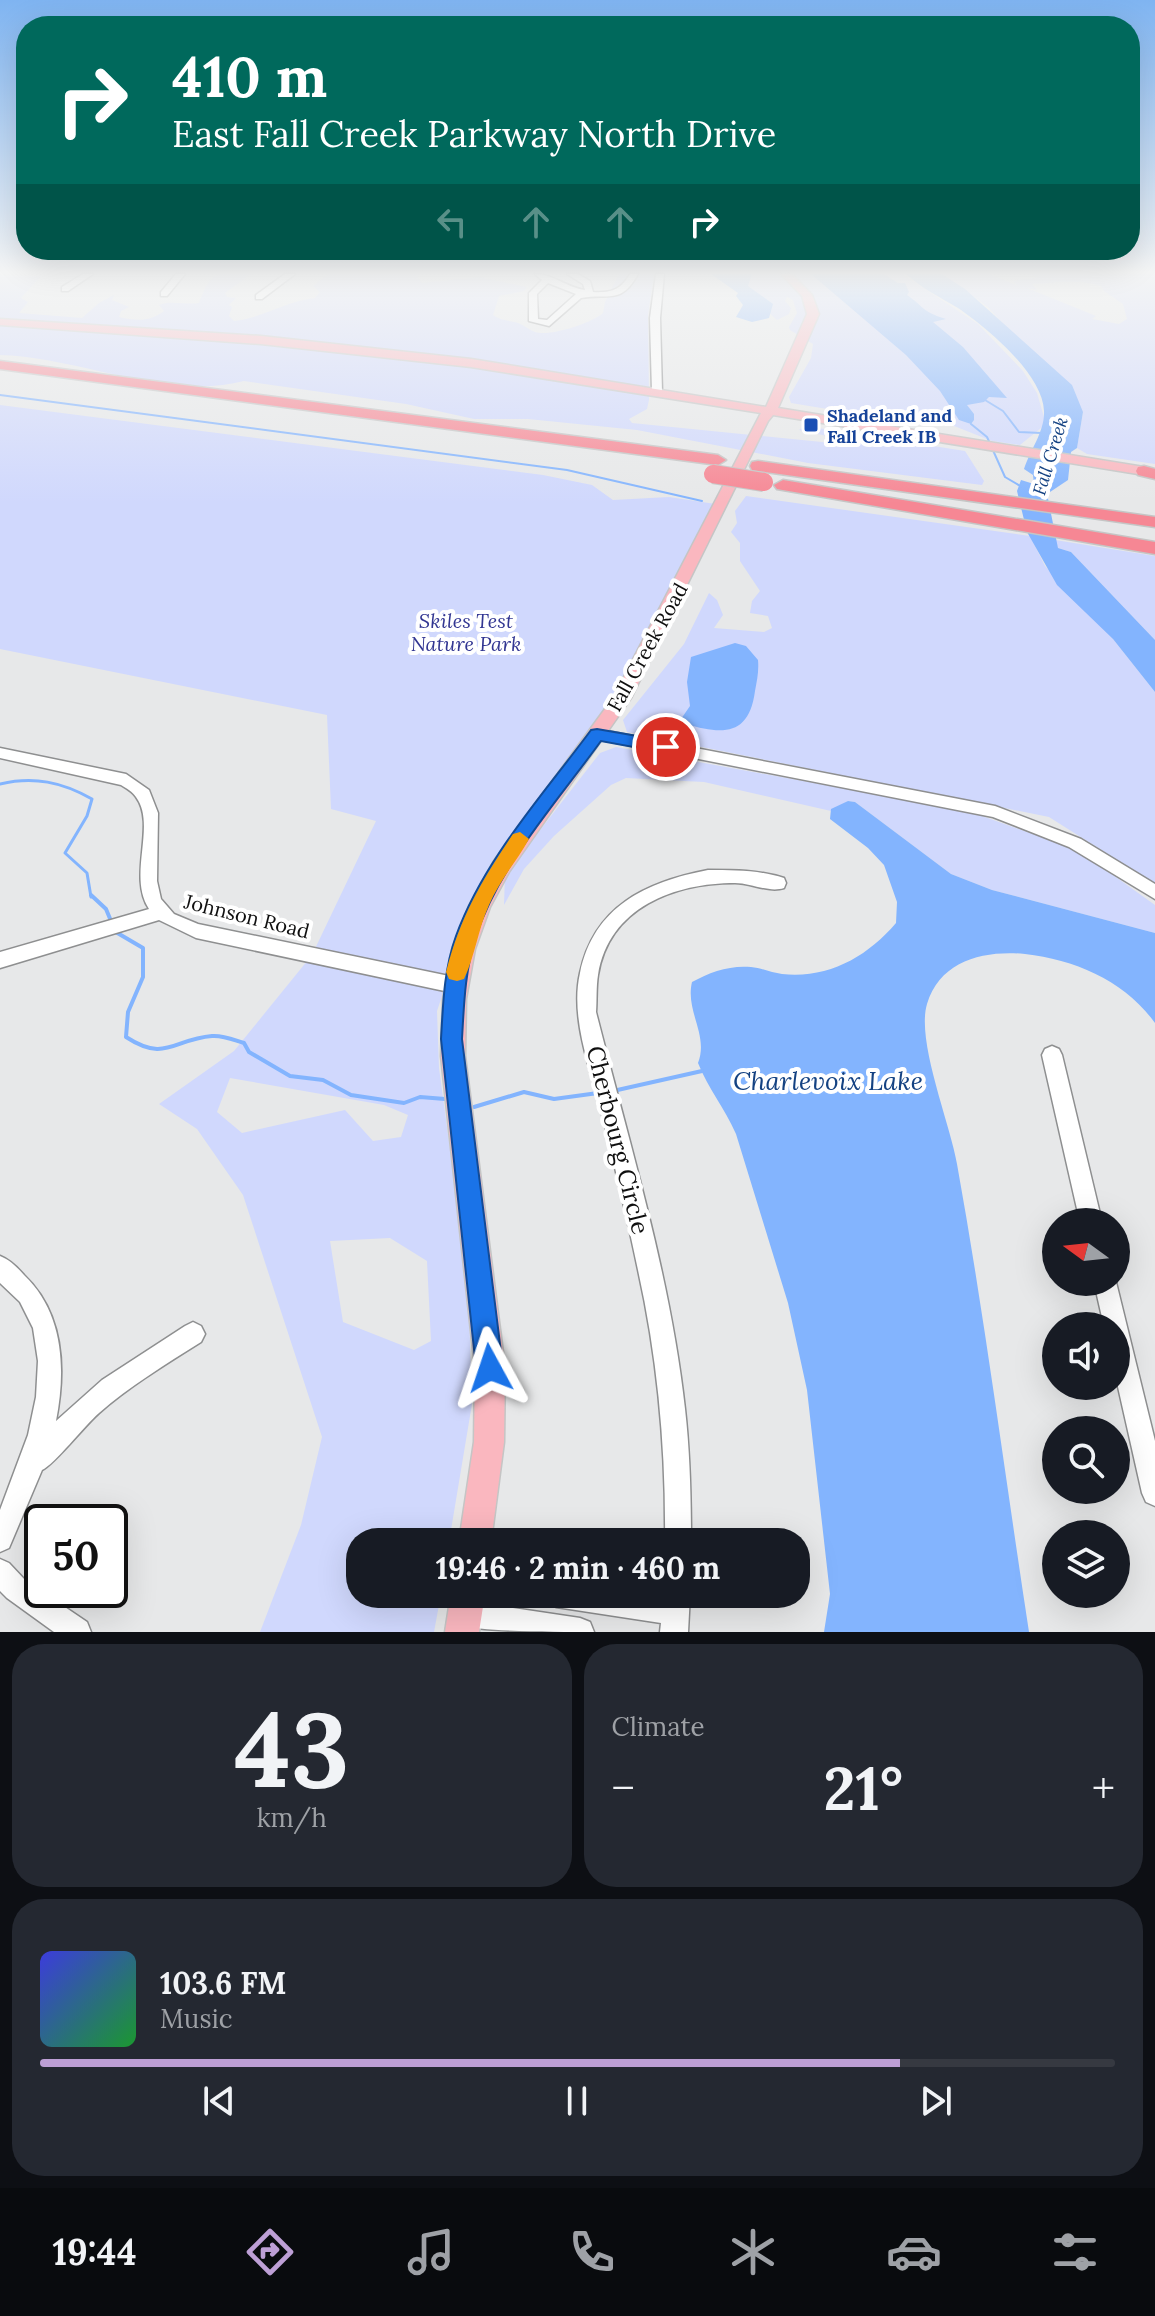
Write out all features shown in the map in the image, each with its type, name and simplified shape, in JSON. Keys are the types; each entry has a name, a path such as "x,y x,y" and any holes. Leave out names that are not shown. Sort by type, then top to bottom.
{"highway":[{"path":"0,365 763,474 1058,527 1115,530 1155,522"},
{"path":"0,375 716,467"},
{"path":"763,474 912,508 963,509 1155,536"},
{"path":"963,509 1115,530 1155,548"}],"main road":[{"path":"355,350 516,369 1151,472"},
{"name":"Fall Creek Road","path":"477,1528 489,1442 490,1368 453,1056 454,985 465,938 487,888 616,707 769,411 777,402 799,350"}],"street":[{"path":"656,350 657,392"},
{"path":"597,734 995,812 1066,838 1115,864 1155,892"},
{"name":"Johnson Road","path":"0,753 126,780 143,791 151,811 147,885 151,900 160,913 192,930 454,985"},
{"name":"Cherbourg Circle","path":"678,1528 675,1442 663,1338 650,1271 602,1079 585,992 594,951 611,923 644,896 685,879 736,876 778,883"},
{"path":"0,960 160,913"},
{"path":"1052,1055 1088,1208"},
{"path":"0,1267 30,1299 45,1334 48,1354 48,1408 31,1468 0,1539"},
{"path":"31,1468 90,1404 141,1365 193,1334"},
{"path":"1130,1387 1155,1493"},
{"path":"0,1572 16,1589 77,1632"},
{"path":"632,1608 675,1616"},
{"path":"465,1614 580,1632"}],"green space":[{"path":"0,350 648,350 647,409 629,419 632,423 832,443 846,440 799,430 805,426 965,451 984,481 982,485 808,463 637,430 528,419 474,419 406,404 244,381 215,386 185,386 0,355"},
{"path":"812,350 1003,350 1023,371 1037,393 1046,424 1020,445 992,441 944,422 894,420 791,403 789,397 811,358"},
{"path":"1027,350 1155,350 1155,464 1087,454 1077,448 1083,412"},
{"name":"Skiles Test Nature Park","path":"0,405 543,475 592,485 613,500 669,497 722,505 597,734 475,913 453,996 443,993 437,1011 439,1068 468,1282 472,1404 451,1528 346,1528 346,1608 438,1608 434,1632 260,1632 301,1525 322,1437 243,1195 197,1129 159,1104 234,1051 312,955 376,821 331,809 327,715 0,649","holes":["230,1078 384,1105 408,1115 401,1137 373,1141 345,1110 242,1133 217,1112","390,1238 427,1261 431,1341 414,1350 343,1322 330,1241"]},
{"path":"746,496 1030,536 1045,566 1113,639 1155,692 1155,884 1049,817 627,732 623,720 684,644 709,593 717,600 723,615 714,628 764,632 772,628 768,616 750,613 752,601 760,591 740,561 740,543 731,532 737,523 735,511"},
{"path":"1055,540 1155,556 1155,640 1071,552 1058,548"},
{"path":"616,747 968,811 1078,850 1155,905 1155,933 992,890 951,874 855,802 848,801 831,811 704,782 626,778 611,785 554,836 524,869 504,905 505,875 600,753"}],"water":[{"path":"900,350 966,350 1007,398 989,397 984,402 967,405 974,414 974,420 971,424 959,420 940,391"},
{"name":"Fall Creek","path":"1008,350 1033,350 1072,385 1083,412 1077,448 1071,452 1068,480 1047,494 1058,548 1071,552 1155,640 1155,692 1113,639 1057,585 1027,532 1017,491 1021,480 1034,484 1033,475 1024,469 1040,433 1044,411 1034,382"},
{"path":"735,643 746,646 758,660 755,691 747,717 740,724 723,730 686,724 681,719 690,706 687,682 691,657"},
{"name":"Charlevoix Lake","path":"848,801 855,802 951,874 992,890 1155,933 1155,1023 1129,995 1098,975 1063,961 1025,954 995,954 966,961 942,977 927,1004 926,1039 953,1147 967,1222 1029,1632 824,1632 830,1594 807,1390 788,1303 736,1134 698,1063 701,1043 692,1003 692,982 713,972 735,967 799,975 831,969 872,946 896,923 897,902 884,865 868,848 830,819 831,809"}],"waterway":[{"path":"0,395 567,470 702,501"},
{"path":"985,400 1003,411 1019,432 1041,433"},
{"path":"971,424 987,437 1005,477 1022,487"},
{"path":"0,784 48,782 92,799 87,816 65,853 87,873 91,897"},
{"path":"91,895 106,909 111,921"},
{"path":"114,931 143,948 143,977 128,1012 126,1037 140,1045 161,1049 199,1038 220,1036 244,1043 249,1052 290,1076 323,1080 351,1095 404,1103 420,1097 445,1099"},
{"path":"613,1091 702,1071"},
{"path":"474,1107 524,1092 554,1099 598,1093"}],"slow traffic":[{"path":"457,972 465,938 482,898 520,839"}],"place":[{"name":"Shadeland and Fall Creek IB","path":"811,425"}],"route":[{"path":"490,1368 467,1190 452,1039 454,985 465,938 499,868 597,734 666,747"}]}
